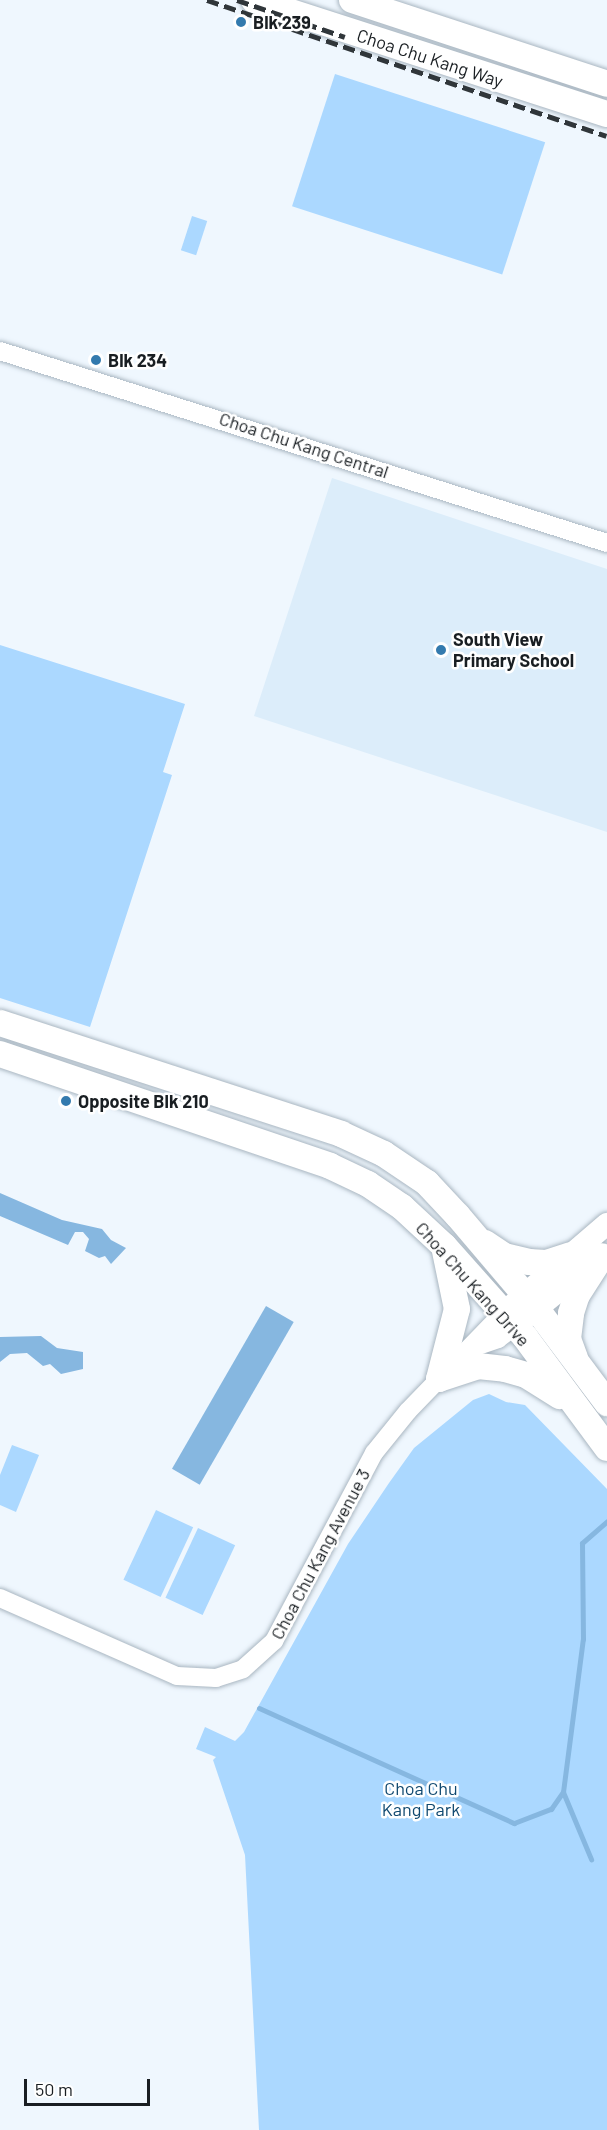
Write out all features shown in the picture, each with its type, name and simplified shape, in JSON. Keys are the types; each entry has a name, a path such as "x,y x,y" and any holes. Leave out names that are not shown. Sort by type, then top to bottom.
{"main road":[{"name":"Choa Chu Kang Way","path":"254,0 607,114"},
{"name":"Choa Chu Kang Way","path":"352,0 607,84"},
{"name":"Choa Chu Kang Drive","path":"0,1023 362,1144 427,1184 529,1301 579,1369 607,1402"},
{"name":"Choa Chu Kang Drive","path":"0,1054 330,1166 368,1184 402,1207 444,1246 509,1319 570,1403 607,1449"},
{"path":"472,1235 504,1256 529,1262 546,1263 570,1255"},
{"path":"439,1379 457,1309 444,1246"},
{"path":"579,1369 568,1339 571,1313 577,1295 605,1254"},
{"path":"439,1379 477,1366 505,1369 526,1375 570,1403"}],"street":[{"name":"Choa Chu Kang Central","path":"0,351 607,543"},
{"name":"Choa Chu Kang Avenue 3","path":"0,1598 177,1676 216,1678 243,1669 274,1641 375,1454 439,1379 471,1348 498,1339 509,1319 529,1301 570,1255 607,1224"},
{"name":"Choa Chu Kang Avenue 3","path":"529,1301 605,1254"}],"shaded area":[{"name":"South View Primary School","path":"332,478 607,569 607,832 254,716"},
{"path":"0,1193 62,1220 102,1229 111,1240 126,1248 111,1264 105,1256 99,1258 85,1251 89,1239 83,1232 75,1232 68,1245 0,1216"},
{"path":"266,1306 294,1322 200,1485 172,1469"},
{"path":"41,1336 57,1348 83,1352 83,1369 61,1374 50,1364 43,1366 27,1353 10,1354 0,1362 0,1337"}],"green space":[{"path":"335,74 545,142 502,274 292,206"},
{"path":"192,216 207,221 196,255 181,250"},
{"path":"0,645 185,704 163,772 172,775 90,1027 0,998"},
{"name":"Choa Chu Kang Park","path":"489,1394 506,1402 525,1405 607,1489 607,2130 259,2130 245,1855 213,1760 216,1757 196,1749 205,1727 235,1741 244,1732 348,1544 414,1448 473,1400"},
{"path":"12,1445 39,1455 16,1512 0,1505 0,1475"},
{"path":"156,1510 193,1527 161,1597 123,1580"},
{"path":"198,1528 235,1545 203,1615 165,1598"}],"waterway":[{"path":"259,1708 514,1823 551,1809 563,1792 583,1639 582,1543 607,1521"},
{"path":"563,1792 591,1859"}],"railway":[{"path":"207,0 607,136"},
{"path":"237,0 345,37"}],"place":[{"name":"Blk 239","path":"241,22"},
{"name":"Blk 234","path":"96,360"},
{"name":"South View Primary School","path":"441,650"},
{"name":"Opposite Blk 210","path":"66,1101"}]}
